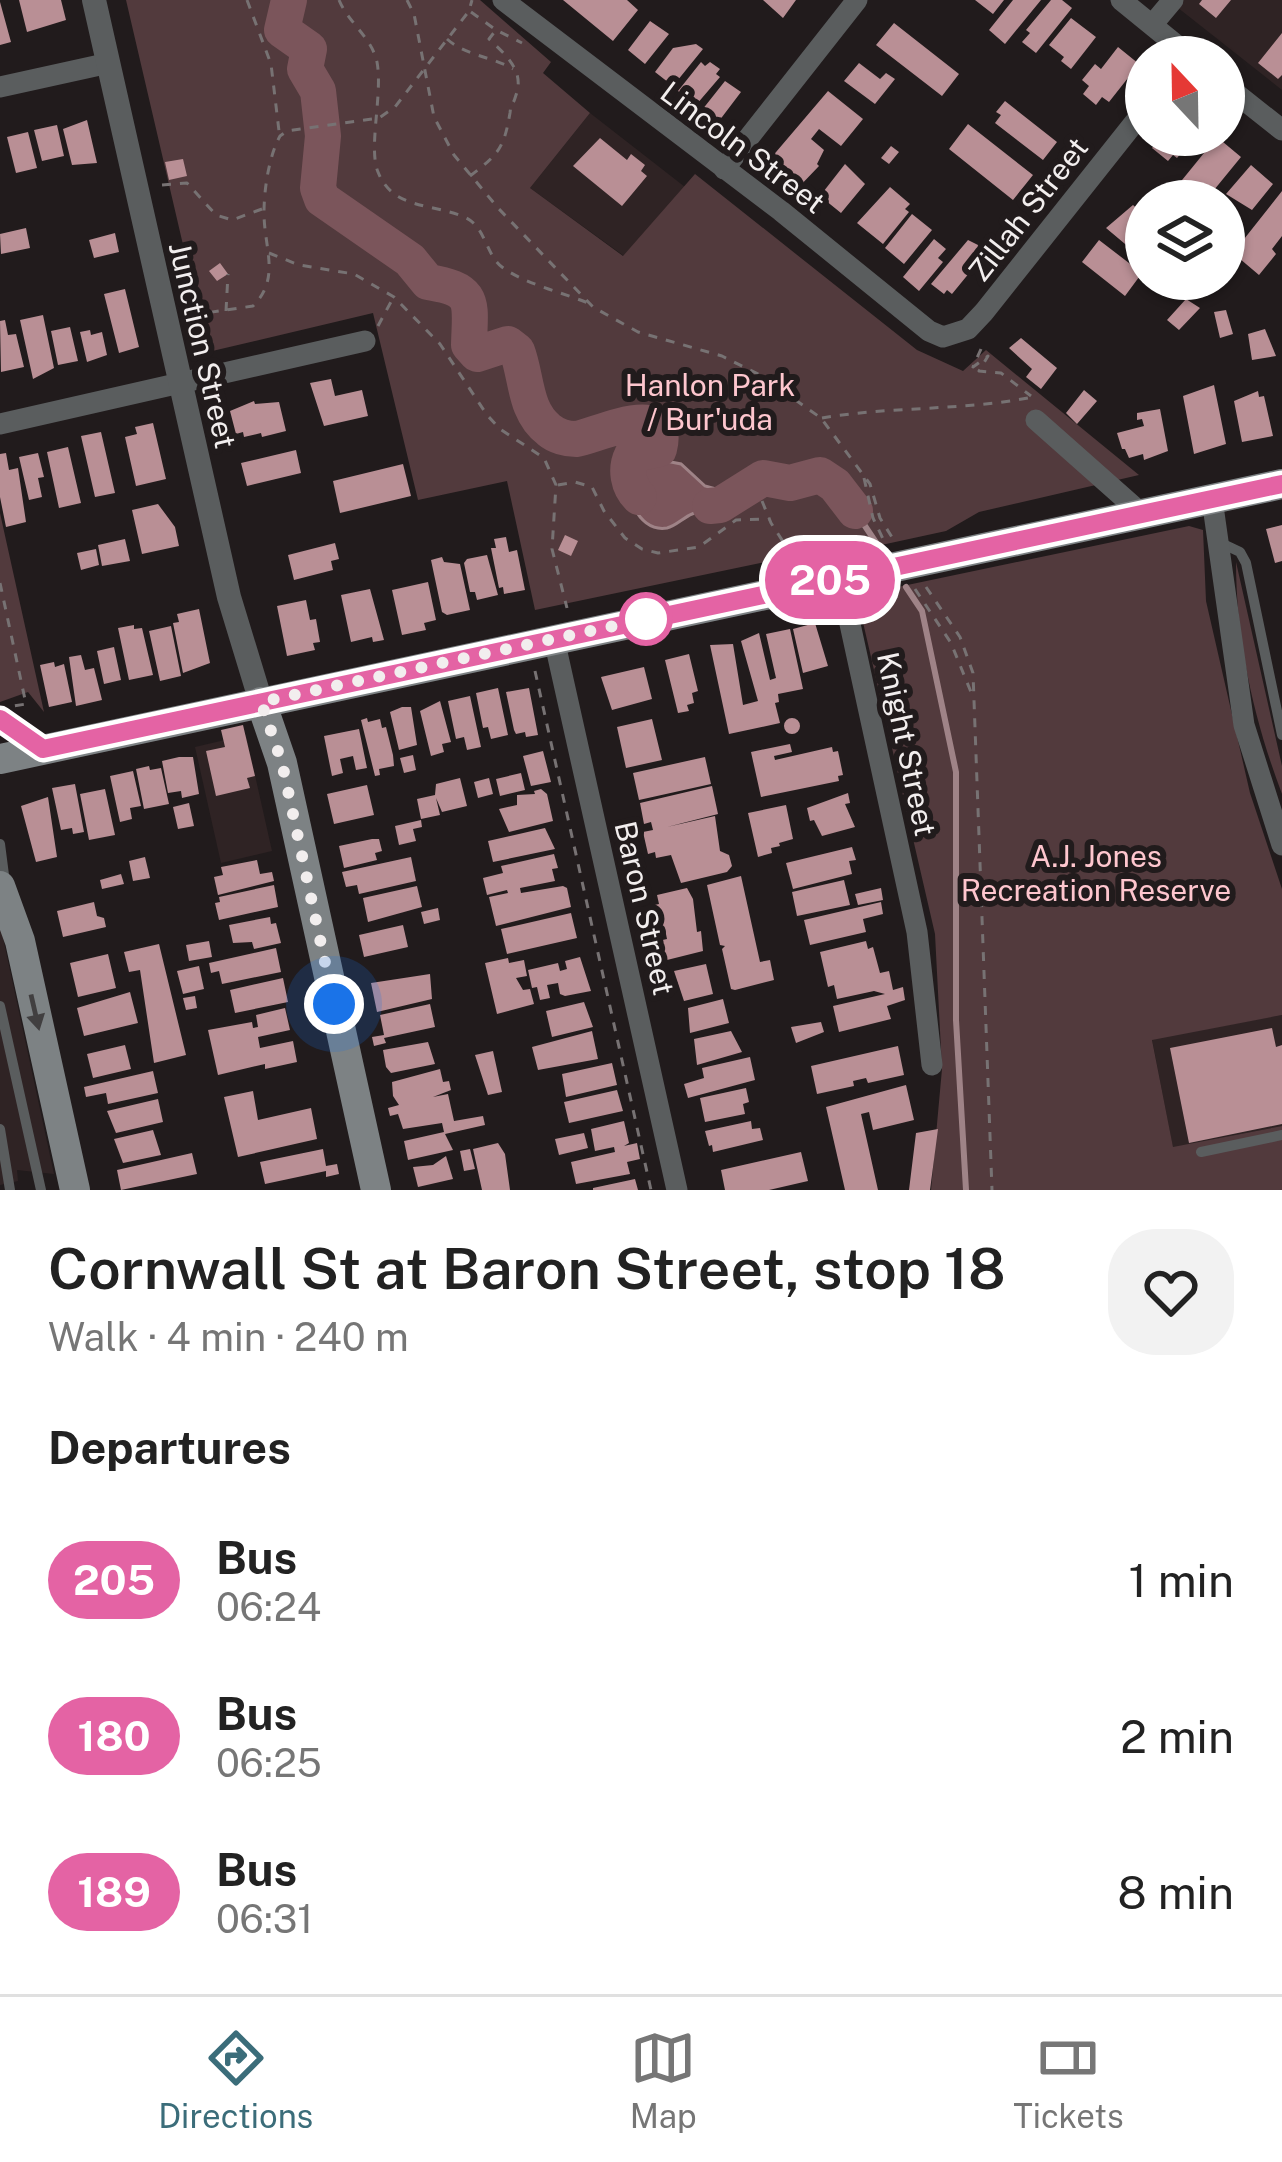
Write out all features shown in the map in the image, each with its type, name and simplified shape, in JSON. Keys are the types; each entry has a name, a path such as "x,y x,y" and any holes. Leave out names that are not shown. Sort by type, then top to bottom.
{"main road":[{"path":"0,759 1282,484"},
{"path":"261,702 282,763 376,1190"},
{"path":"3,893 20,941 75,1190"}],"street":[{"name":"Junction Street","path":"94,0 238,632 261,702"},
{"name":"Lincoln Street","path":"503,0 928,331 948,338"},
{"path":"724,169 857,0"},
{"path":"1121,0 1165,36"},
{"path":"1153,26 1173,0"},
{"path":"0,87 109,63"},
{"path":"1245,100 1282,130"},
{"name":"Zillah Street","path":"948,338 973,325 1125,134"},
{"path":"0,424 364,341"},
{"path":"1036,420 1141,513"},
{"path":"1212,499 1244,725 1282,845"},
{"name":"Knight Street","path":"840,578 917,932 932,1065"},
{"name":"Baron Street","path":"554,639 677,1190"}],"lane":[{"path":"1218,542 1237,550 1246,563 1282,735"},
{"path":"4,714 43,749"},
{"path":"0,844 3,893"},
{"path":"0,1006 41,1190"},
{"path":"0,1129 9,1187"},
{"path":"1201,1152 1282,1135"}],"path":[{"path":"192,315 253,306 271,274 264,209 280,136 271,64 247,0"},
{"path":"338,0 375,54 379,118 375,161 395,196 466,218 479,229 504,268 589,304 638,332 741,365 820,418 864,477 895,542"},
{"path":"407,0 434,118 446,143 470,176 589,304"},
{"path":"280,136 287,130 379,118 395,107 469,11 472,0"},
{"path":"469,11 496,30 553,57 562,45"},
{"path":"470,176 500,150 508,136 518,84 514,64 489,39 496,30"},
{"path":"446,38 460,50 493,57 513,69"},
{"path":"162,185 187,183 216,215 232,220 264,209"},
{"path":"269,253 298,265 354,274 394,297 440,344 500,429 544,458 556,485 552,549 567,608"},
{"path":"226,311 228,274"},
{"path":"364,341 385,319 394,297"},
{"path":"820,418 861,411 970,408 1033,397 1001,373 979,371 988,356 973,367 982,351 973,325"},
{"path":"864,477 873,518 886,544"},
{"path":"556,485 585,483 592,487 625,538 658,553 699,547 736,520 770,519"},
{"path":"762,501 796,562"},
{"path":"922,581 966,648 973,673 992,1190"},
{"path":"0,583 26,704 4,714"},
{"path":"912,584 951,643 974,698"},
{"path":"534,664 651,1190"}],"shaded area":[{"path":"1168,0 1282,0 1282,90 1245,61 1245,36 1214,36"},
{"path":"590,113 685,187 624,256 530,188"},
{"path":"632,455 643,465 681,464 705,486 727,492 751,483 729,502 670,527 656,528 639,516 629,495 624,463"},
{"path":"246,735 272,851 221,863 195,747"},
{"path":"0,924 54,1174 17,1170 18,1181 0,1185"},
{"path":"1282,1015 1282,1126 1173,1148 1152,1039"}],"green space":[{"name":"Hanlon Park / Bur'uda","path":"126,0 480,0 551,62 543,73 590,113 530,188 623,256 695,174 917,350 963,371 986,350 1139,475 979,512 946,531 775,560 535,610 507,481 418,500 373,313 208,352"},
{"path":"0,513 44,712 28,692 0,702"},
{"name":"A.J. Jones Recreation Reserve","path":"1189,526 1203,530 1206,601 1250,793 1282,889 1282,1015 1152,1040 1173,1147 1282,1126 1282,1190 931,1190 942,1069 935,934 859,605 874,592"},
{"path":"1236,562 1282,766 1282,794 1248,680"}],"building":[{"path":"19,0 61,0 66,20 27,32"},
{"path":"563,0 627,0 638,10 613,41"},
{"path":"763,0 796,0 783,18"},
{"path":"975,0 1004,0 993,14"},
{"path":"1013,0 1041,0 1005,44 989,30"},
{"path":"1051,0 1062,0 1072,8 1036,53 1022,42"},
{"path":"1231,0 1216,18 1199,4"},
{"path":"0,2 11,42 0,45"},
{"path":"1071,18 1096,37 1071,69 1049,45"},
{"path":"650,21 669,34 645,64 628,50"},
{"path":"894,23 959,74 942,96 876,45"},
{"path":"1282,33 1282,75 1278,79 1258,63"},
{"path":"696,44 703,49 673,86 655,72 673,48"},
{"path":"1118,47 1125,53 1125,82 1109,102 1102,97 1096,105 1083,94 1089,86 1082,80 1095,64 1101,69"},
{"path":"701,62 720,69 716,74 720,77 696,105 678,91"},
{"path":"859,63 880,79 886,73 895,79 875,104 844,81"},
{"path":"725,81 741,92 716,125 702,110"},
{"path":"828,91 863,119 841,146 819,129 811,139 824,150 819,166 796,190 765,165"},
{"path":"1005,101 1057,142 1043,160 995,123 1001,115 996,112"},
{"path":"87,120 97,163 72,165 63,129"},
{"path":"968,124 1033,175 1013,200 949,149"},
{"path":"57,125 64,156 42,161 34,130"},
{"path":"28,132 37,168 16,173 7,137"},
{"path":"600,138 627,160 631,154 645,165 641,171 647,176 622,206 573,166"},
{"path":"891,146 899,152 889,164 881,158"},
{"path":"1202,156 1241,157 1222,180 1182,180"},
{"path":"183,159 187,176 169,180 165,162"},
{"path":"845,164 865,184 841,213 820,196"},
{"path":"1251,165 1273,184 1252,210 1245,206 1245,180 1238,180"},
{"path":"890,187 910,204 905,209 909,212 883,244 857,223"},
{"path":"1282,191 1282,236 1272,249 1276,254 1259,275 1245,263 1245,238"},
{"path":"1125,212 1125,244 1106,228"},
{"path":"912,214 932,230 904,264 885,248"},
{"path":"26,228 30,248 1,254 0,234"},
{"path":"115,233 119,252 94,258 89,240"},
{"path":"934,239 946,249 938,258 943,262 919,291 903,277"},
{"path":"968,240 988,250 952,294 947,290 944,294 931,284"},
{"path":"1099,240 1125,260 1125,296 1082,262"},
{"path":"220,263 228,274 217,281 209,271"},
{"path":"125,289 139,347 119,353 104,294"},
{"path":"1185,300 1200,308 1179,330 1167,320"},
{"path":"1226,310 1233,334 1220,338 1214,312"},
{"path":"43,315 54,368 33,379 20,320"},
{"path":"5,320 8,335 16,334 24,367 1,372 0,321"},
{"path":"70,327 78,361 58,365 51,331"},
{"path":"1265,329 1276,356 1252,360 1248,334"},
{"path":"90,330 91,335 102,332 107,355 87,362 80,332"},
{"path":"1021,338 1057,368 1041,389 1026,377 1032,369 1009,348"},
{"path":"331,379 335,396 362,390 368,416 324,426 310,383"},
{"path":"1214,385 1226,444 1194,454 1183,396"},
{"path":"1084,390 1097,401 1077,424 1066,413"},
{"path":"1258,391 1259,397 1264,396 1273,436 1242,442 1234,401"},
{"path":"254,401 279,402 286,431 262,437 261,433 236,434 230,411"},
{"path":"1160,409 1168,451 1144,460 1143,454 1129,458 1117,433 1144,426 1137,413"},
{"path":"153,423 166,479 136,486 125,437 137,434 135,427"},
{"path":"101,432 115,493 95,497 81,436"},
{"path":"68,447 81,503 59,508 47,452"},
{"path":"296,450 301,473 247,486 241,463"},
{"path":"6,453 9,470 18,468 26,522 6,527 0,454"},
{"path":"38,453 44,477 38,478 42,497 29,500 19,457"},
{"path":"403,464 411,496 340,513 333,481"},
{"path":"158,504 175,527 179,546 142,554 132,510"},
{"path":"1282,525 1282,561 1275,563 1266,529"},
{"path":"565,535 578,541 571,556 558,550"},
{"path":"506,537 509,552 517,550 525,590 504,594 491,548 496,548 494,539"},
{"path":"125,539 130,561 102,566 98,545"},
{"path":"335,543 339,559 331,561 333,570 294,580 288,555"},
{"path":"96,549 99,565 81,570 77,553"},
{"path":"487,555 498,595 477,600 475,592 470,592 464,563"},
{"path":"442,557 444,562 460,564 470,610 442,612 431,560"},
{"path":"428,582 436,620 424,623 426,630 402,635 392,590"},
{"path":"370,589 384,640 373,642 372,637 351,642 341,595"},
{"path":"306,600 320,642 313,643 315,650 287,656 277,606"},
{"path":"199,609 210,663 183,673 173,623 179,622 177,614"},
{"path":"815,623 828,666 803,673 793,629"},
{"path":"134,625 134,629 142,628 153,675 129,680 118,628"},
{"path":"171,626 181,676 160,681 149,631"},
{"path":"790,629 803,689 778,694 775,703 780,723 729,734 710,645 733,644 743,705 758,701 741,641 759,633 770,680 776,678 766,634"},
{"path":"114,647 121,680 104,684 97,651"},
{"path":"689,654 698,691 692,693 694,703 687,705 689,711 678,713 665,660"},
{"path":"81,655 85,670 94,668 102,700 76,706 69,657"},
{"path":"54,662 55,667 64,664 72,702 49,707 40,665"},
{"path":"644,667 652,699 612,710 601,677"},
{"path":"498,688 508,735 491,739 488,727 483,728 476,693"},
{"path":"529,688 538,735 526,737 525,732 514,730 506,692"},
{"path":"470,696 481,747 467,750 464,737 456,739 448,701"},
{"path":"440,701 451,742 442,744 444,752 431,756 420,711"},
{"path":"411,707 417,745 399,750 390,712"},
{"path":"792,718 800,726 792,734 784,726"},
{"path":"380,719 382,728 386,727 393,755 394,766 379,769 380,775 375,776 361,720 368,722"},
{"path":"652,719 662,760 626,768 617,727"},
{"path":"243,725 255,776 247,778 250,788 216,796 206,751 225,747 221,730"},
{"path":"359,729 367,768 356,770 353,756 340,759 343,773 332,776 324,736"},
{"path":"790,744 792,752 774,756 775,760 832,747 833,752 838,751 843,775 838,776 839,781 761,797 751,752"},
{"path":"543,751 551,782 531,786 523,756"},
{"path":"413,755 416,770 404,773 400,758"},
{"path":"193,757 199,794 182,798 181,791 168,793 162,761"},
{"path":"705,757 711,784 639,800 633,773"},
{"path":"149,766 150,770 161,768 169,804 144,809 136,769"},
{"path":"133,771 141,806 130,808 132,819 120,822 110,776"},
{"path":"521,773 525,790 500,796 496,779"},
{"path":"460,778 467,806 442,812 436,798 440,815 421,819 417,799 435,795 436,784"},
{"path":"489,778 493,794 478,798 474,782"},
{"path":"75,784 84,832 73,834 72,828 61,830 52,788"},
{"path":"367,785 374,815 334,824 327,794"},
{"path":"712,786 718,814 667,827 715,816 720,851 729,855 732,866 727,872 681,883 671,855 656,858 655,852 648,854 643,832 653,830 651,822 644,824 640,803"},
{"path":"105,789 115,835 89,840 80,794"},
{"path":"541,789 547,794 553,821 509,832 499,809 517,805 517,795"},
{"path":"848,793 850,803 845,804 855,827 822,836 807,808"},
{"path":"48,797 57,857 36,862 21,806"},
{"path":"189,803 194,826 178,829 173,807"},
{"path":"786,805 793,839 758,857 748,813"},
{"path":"421,820 422,827 413,829 416,841 399,845 395,826"},
{"path":"545,828 555,849 493,862 488,841"},
{"path":"379,839 382,851 375,853 377,860 344,868 339,846"},
{"path":"852,847 856,860 849,861 852,874 793,889 786,863"},
{"path":"554,854 555,881 520,888 521,893 563,886 571,907 496,926 489,897 508,893 487,895 483,878 503,873 501,866"},
{"path":"145,857 150,878 133,881 129,861"},
{"path":"411,857 416,881 359,894 357,885 346,887 342,872"},
{"path":"257,860 260,874 272,872 274,881 218,895 214,877 223,875 221,867"},
{"path":"121,874 124,884 102,889 100,880"},
{"path":"741,876 760,962 770,960 774,980 735,990 731,989 725,946 720,945 707,885"},
{"path":"844,880 850,905 797,916 792,892"},
{"path":"274,885 278,907 219,920 215,903 220,902 219,897"},
{"path":"417,886 422,907 368,922 363,898"},
{"path":"687,888 703,951 663,961 658,941 667,939 665,929 655,931 650,906 659,904 657,895"},
{"path":"881,888 883,900 858,905 855,894"},
{"path":"94,902 106,927 63,937 57,911"},
{"path":"881,902 883,914 863,919 866,932 810,945 804,920"},
{"path":"438,908 440,920 424,924 421,912"},
{"path":"571,913 577,938 507,954 501,929"},
{"path":"270,917 281,943 254,949 252,942 233,943 229,925"},
{"path":"403,925 408,947 364,957 359,935"},
{"path":"209,941 212,957 189,961 186,945"},
{"path":"866,941 868,949 873,947 880,973 889,971 893,990 903,987 905,1000 887,1006 891,1019 839,1032 833,1006 885,994 874,991 837,999 834,985 828,987 820,952"},
{"path":"159,944 186,1055 154,1063 140,970 129,972 124,952"},
{"path":"276,948 281,972 222,984 219,971 211,973 209,963"},
{"path":"108,954 116,988 78,997 70,963"},
{"path":"580,957 591,991 565,996 558,983 547,985 550,998 540,1000 528,970 558,963 560,971 567,969 565,961"},
{"path":"508,958 509,963 524,960 527,976 516,978 523,990 530,989 534,1004 497,1014 485,963"},
{"path":"706,964 713,994 684,1001 674,971"},
{"path":"199,966 204,989 183,994 177,971"},
{"path":"430,974 432,999 377,1012 371,983"},
{"path":"283,978 288,1002 235,1013 230,990"},
{"path":"130,992 138,1023 84,1036 77,1008"},
{"path":"195,996 197,1008 186,1010 183,998"},
{"path":"723,999 729,1023 690,1033 688,1008"},
{"path":"584,1002 593,1027 552,1037 546,1011"},
{"path":"430,1004 435,1027 384,1038 386,1043 374,1046 372,1037 384,1035 380,1015"},
{"path":"285,1008 290,1030 258,1037 260,1048 293,1041 297,1062 218,1075 208,1030 252,1022 253,1028 258,1027 256,1015"},
{"path":"821,1022 824,1032 796,1043 791,1027"},
{"path":"1272,1028 1276,1047 1282,1045 1282,1124 1189,1143 1170,1048"},
{"path":"592,1031 598,1059 538,1070 532,1047"},
{"path":"731,1031 742,1052 697,1065 694,1039"},
{"path":"428,1042 435,1064 391,1073 386,1067 383,1050"},
{"path":"125,1045 131,1069 93,1078 87,1054"},
{"path":"898,1046 904,1075 868,1083 866,1078 853,1081 854,1086 817,1094 811,1066"},
{"path":"493,1051 502,1092 488,1095 475,1055"},
{"path":"750,1057 755,1080 688,1098 684,1084 704,1078 702,1068"},
{"path":"612,1063 617,1085 566,1097 562,1074"},
{"path":"440,1069 451,1090 433,1097 448,1094 454,1121 483,1116 485,1125 445,1134 453,1150 408,1160 404,1141 444,1132 442,1123 403,1129 398,1114 390,1116 388,1108 399,1105 392,1082"},
{"path":"153,1071 158,1093 108,1104 106,1093 86,1097 84,1087"},
{"path":"906,1085 914,1120 873,1130 869,1112 861,1114 878,1190 845,1190 826,1107"},
{"path":"746,1088 745,1114 705,1122 700,1098"},
{"path":"617,1090 623,1111 569,1123 564,1102"},
{"path":"253,1091 258,1120 311,1108 317,1139 238,1157 224,1097"},
{"path":"158,1099 163,1122 116,1133 107,1111"},
{"path":"624,1121 629,1143 624,1146 637,1143 640,1159 627,1162 630,1174 576,1184 571,1162 615,1152 614,1147 595,1151 591,1129"},
{"path":"751,1121 752,1129 760,1128 763,1140 713,1152 705,1131"},
{"path":"938,1129 930,1190 909,1190 916,1133"},
{"path":"153,1130 161,1155 123,1163 114,1139"},
{"path":"584,1133 588,1148 559,1155 555,1139"},
{"path":"498,1143 505,1154 510,1190 482,1190 473,1149"},
{"path":"323,1149 326,1166 337,1164 339,1174 326,1177 326,1171 265,1184 260,1162"},
{"path":"470,1149 475,1169 464,1171 460,1151"},
{"path":"801,1152 808,1181 769,1190 725,1190 721,1170"},
{"path":"192,1153 197,1174 121,1190 117,1170"},
{"path":"446,1156 453,1179 418,1187 413,1167 433,1165"},
{"path":"635,1179 638,1190 593,1190 593,1188"}],"waterway":[{"path":"289,0 282,30 309,49 305,69 318,91 322,199 410,260 428,282 463,294 469,308 469,345 477,354 508,344 517,351 531,404 552,432 576,439 630,424 654,425 660,434 659,449 632,455 629,466 630,483 639,497"},
{"path":"710,506 720,505 763,478 790,483 820,475 835,485 855,511"},
{"path":"855,511 879,547"},
{"path":"906,587 922,611 956,772 956,1020 966,1190"}],"bus line":[{"name":"205","path":"0,719 43,749 1282,484"}],"route":[{"path":"334,1004 279,750 261,702 646,619"}]}
